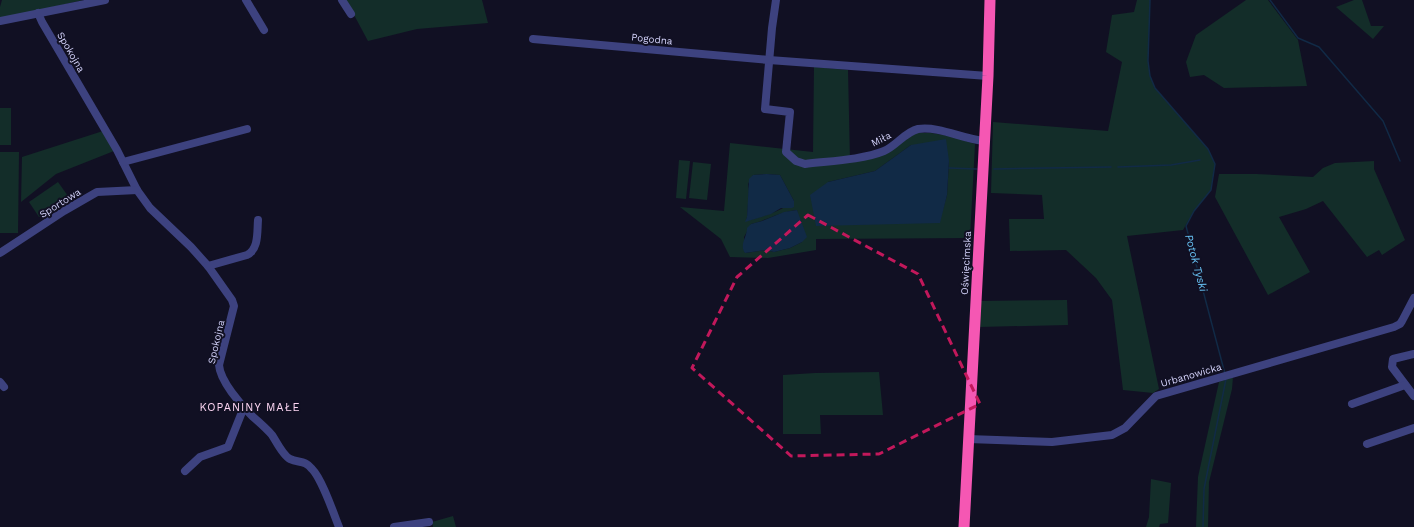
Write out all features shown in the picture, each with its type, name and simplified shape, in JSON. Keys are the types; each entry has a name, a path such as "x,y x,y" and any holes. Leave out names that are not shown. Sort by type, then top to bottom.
{"highway":[{"name":"Oświęcimska","path":"964,527 988,76 990,0"}],"street":[{"path":"0,21 105,0"},
{"path":"246,0 264,30"},
{"path":"342,0 351,14"},
{"path":"769,60 776,0"},
{"name":"Spokojna","path":"38,13 124,162 137,190 150,208 179,234 208,266 232,300 234,306 219,365 223,380 290,459 302,461 313,469 320,481 339,527"},
{"name":"Pogodna","path":"533,39 769,60 988,76"},
{"name":"Miła","path":"769,60 765,109 790,112 786,152 796,161 805,164 869,155 884,150 908,134 919,129 933,130 984,141"},
{"path":"124,162 247,129"},
{"name":"Sportowa","path":"0,253 64,211 97,192 137,190"},
{"path":"208,266 252,252 255,248 258,220"},
{"name":"Urbanowicka","path":"968,439 1052,442 1112,435 1125,428 1156,396 1394,327 1400,324 1414,298"},
{"path":"1414,354 1393,359 1392,367 1414,396"},
{"path":"1352,404 1405,385"},
{"path":"185,471 200,457 228,447 244,406"},
{"path":"1367,444 1414,428"},
{"path":"394,527 429,522"}],"highlighted area":[{"path":"808,215 918,274 980,404 879,454 791,456 692,368 737,277"}],"green space":[{"path":"2,0 83,0 2,19 0,18 0,7"},
{"path":"346,0 482,0 488,23 417,29 368,41"},
{"path":"1137,0 1150,0 1148,61 1150,76 1155,88 1208,149 1215,164 1211,190 1194,211 1183,230 1127,236 1159,389 1153,393 1123,390 1112,300 1096,278 1066,250 1010,251 1009,219 1044,219 1042,195 991,193 993,122 1108,131 1122,62 1106,52 1112,15 1134,12"},
{"path":"1246,0 1268,0 1298,40 1307,86 1224,88 1204,75 1190,77 1186,62 1196,35"},
{"path":"1354,0 1362,0 1371,26 1384,26 1373,39 1336,7"},
{"path":"814,67 848,70 850,161 889,151 916,133 931,133 950,136 975,144 970,238 816,239 816,250 768,258 730,257 721,239 680,207 724,211 730,143 813,152","holes":["911,145 949,161 947,195 939,223 828,182 875,171","753,175 780,175 794,201 777,211 746,221 749,191 748,184","797,210 802,242 790,248 774,252 766,250 745,253 744,237 751,224"]},
{"path":"0,108 11,108 11,145 0,145"},
{"path":"103,131 114,151 56,174 21,202 22,157"},
{"path":"0,152 19,152 18,233 0,233"},
{"path":"679,160 690,161 686,199 676,198"},
{"path":"1374,161 1374,169 1405,240 1382,255 1379,250 1367,257 1323,201 1306,209 1279,217 1310,272 1268,295 1215,197 1219,174 1313,177 1323,168 1335,163"},
{"path":"693,162 711,164 707,200 689,198"},
{"path":"58,182 68,196 39,217 29,202"},
{"path":"1067,300 1068,325 979,327 981,301"},
{"path":"879,372 883,415 820,415 821,434 783,434 783,375"},
{"path":"1233,377 1232,389 1209,482 1208,527 1196,527 1198,477 1219,382"},
{"path":"1151,479 1171,483 1168,523 1160,524 1159,527 1146,527 1149,517"},
{"path":"453,516 456,527 433,527 432,522"}],"water":[{"path":"946,139 949,161 947,195 940,223 816,226 810,195 828,182 875,171 911,145"},
{"path":"753,175 780,175 794,201 794,207 781,208 771,214 745,222 747,217 749,179"},
{"path":"797,210 807,237 802,242 790,248 774,252 766,250 745,253 743,250 743,244 747,228 751,224 784,212"}],"waterway":[{"name":"Potok Tyski","path":"1150,0 1148,61 1150,76 1155,88 1208,149 1215,164 1211,190 1194,211 1186,226 1225,374"},
{"path":"1270,0 1298,38 1319,47 1383,121 1400,161"},
{"path":"1118,167 1171,165 1200,160"},
{"path":"994,169 1111,167"},
{"path":"949,168 977,169"},
{"name":"Potok Tyski","path":"1203,527 1204,489 1226,379"}],"district":[{"name":"KOPANINY MAŁE","path":"250,407"}]}
